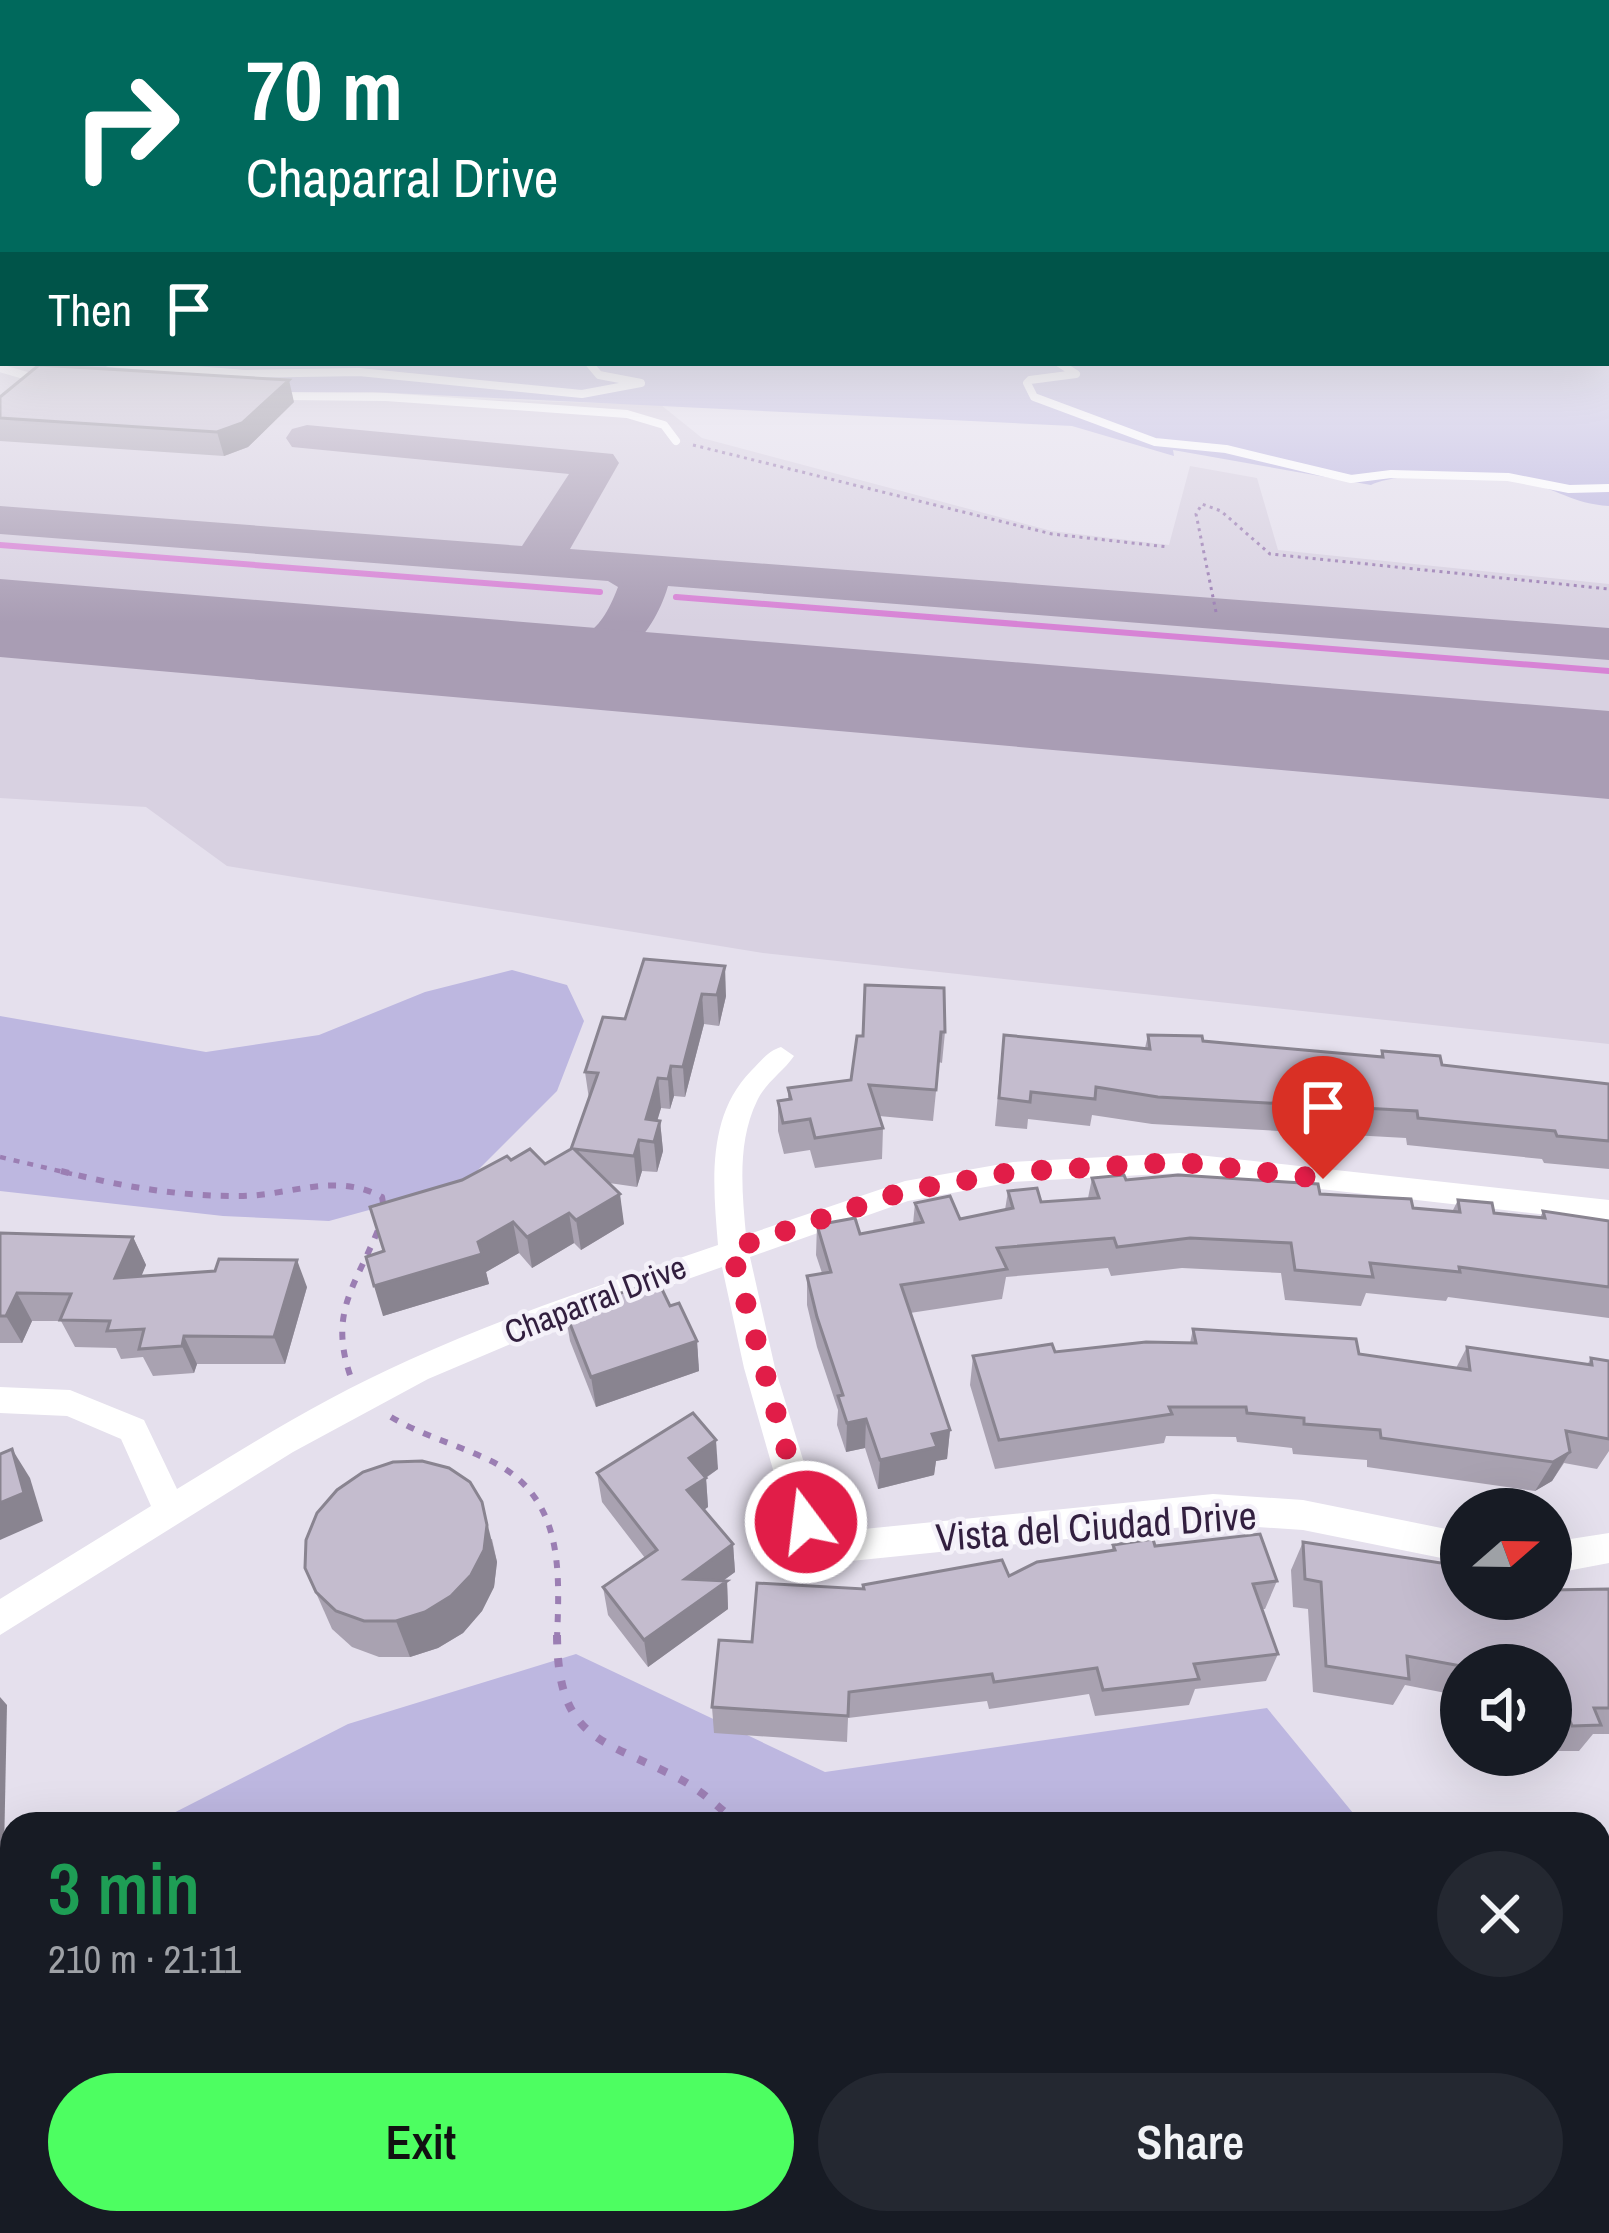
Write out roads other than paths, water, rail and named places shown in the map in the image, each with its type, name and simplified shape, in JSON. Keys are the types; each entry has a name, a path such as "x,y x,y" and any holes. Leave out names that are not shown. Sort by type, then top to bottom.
{"street":[{"path":"731,1249 724,1166 744,1097 781,1056"},
{"name":"Chaparral Drive","path":"0,1618 280,1442 368,1396 530,1322 905,1191 1013,1172 1180,1162 1609,1211"},
{"name":"Vista del Ciudad Drive","path":"731,1249 806,1522 851,1546 1214,1509 1303,1514 1440,1543"},
{"path":"0,1400 70,1403 133,1430 170,1511"},
{"path":"1572,1554 1609,1548"}],"lane":[{"path":"628,414 664,425 676,441"},
{"path":"1079,414 1163,444 1226,448 1356,480 1399,474 1508,477 1561,488 1609,488"}],"waterway":[{"path":"0,545 600,592"},
{"path":"676,597 1609,671"}]}
